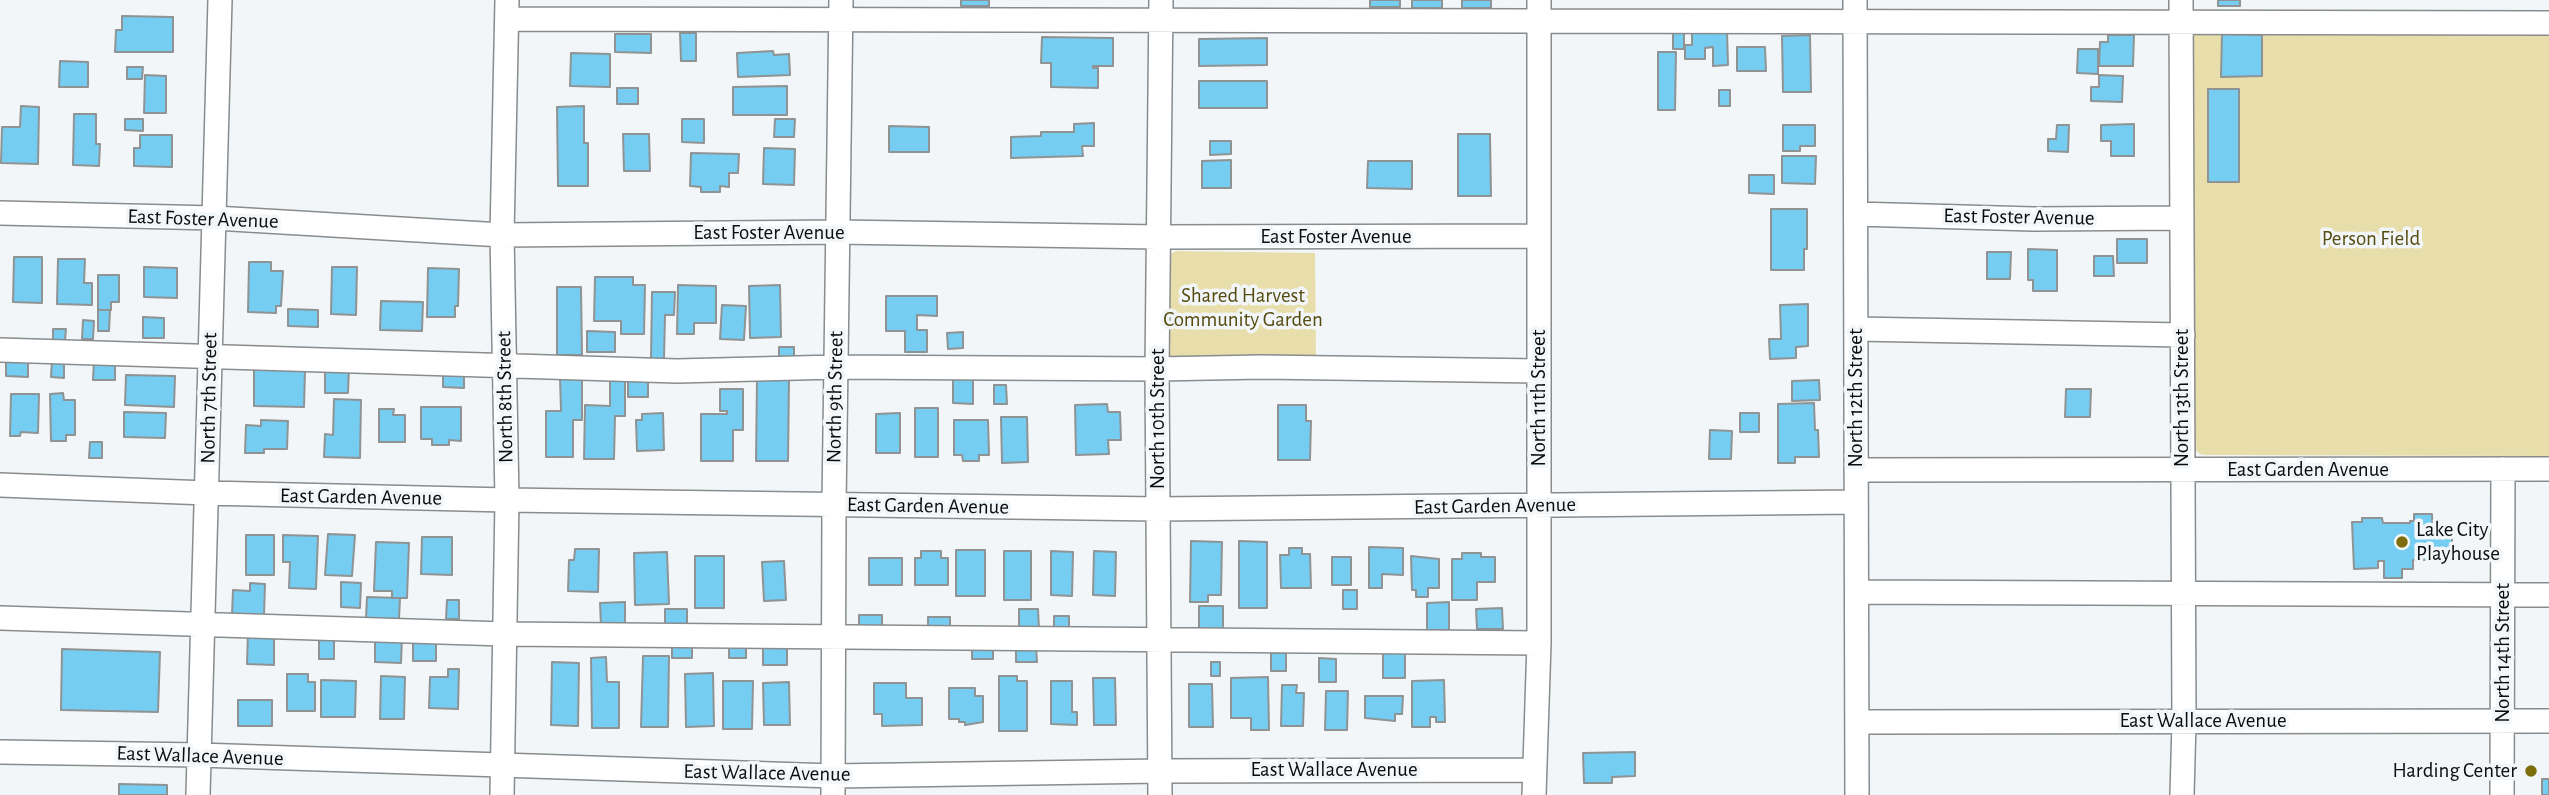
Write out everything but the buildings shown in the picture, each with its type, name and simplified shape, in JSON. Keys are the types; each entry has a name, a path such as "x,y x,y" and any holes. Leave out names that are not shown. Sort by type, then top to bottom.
{"street":[{"name":"North 7th Street","path":"198,795 220,0"},
{"path":"507,9 2181,11 2549,23"},
{"name":"North 8th Street","path":"502,795 507,500 502,235 507,9"},
{"name":"North 9th Street","path":"833,785 841,10"},
{"name":"North 10th Street","path":"1160,795 1157,369 1161,10"},
{"name":"North 11th Street","path":"1534,795 1539,643 1539,10"},
{"name":"North 12th Street","path":"1855,11 1857,795"},
{"name":"North 13th Street","path":"2181,11 2182,795"},
{"name":"East Foster Avenue","path":"0,213 215,218 502,235 838,232 1158,237 1539,236"},
{"name":"East Foster Avenue","path":"1856,214 2033,219 2182,218"},
{"path":"1856,329 2183,335"},
{"path":"0,350 677,371 836,367 1262,367 1539,371"},
{"name":"North 14th Street","path":"2502,795 2503,469"},
{"name":"East Garden Avenue","path":"1856,470 2549,469"},
{"name":"East Garden Avenue","path":"0,485 507,500 1158,509 1856,502"},
{"path":"1857,592 2549,595"},
{"path":"0,618 504,634 1539,643"},
{"name":"East Wallace Avenue","path":"1857,722 2549,721"},
{"name":"East Wallace Avenue","path":"0,752 199,755 502,766 833,785 1160,771 1534,770"}],"green space":[{"name":"Person Field","path":"2193,30 2549,30 2549,456 2205,455 2192,447"},
{"name":"Shared Harvest Community Garden","path":"1176,251 1315,253 1316,365 1170,364 1170,258"}],"place":[{"name":"Lake City Playhouse","path":"2402,542"},
{"name":"Harding Center","path":"2531,771"}]}
